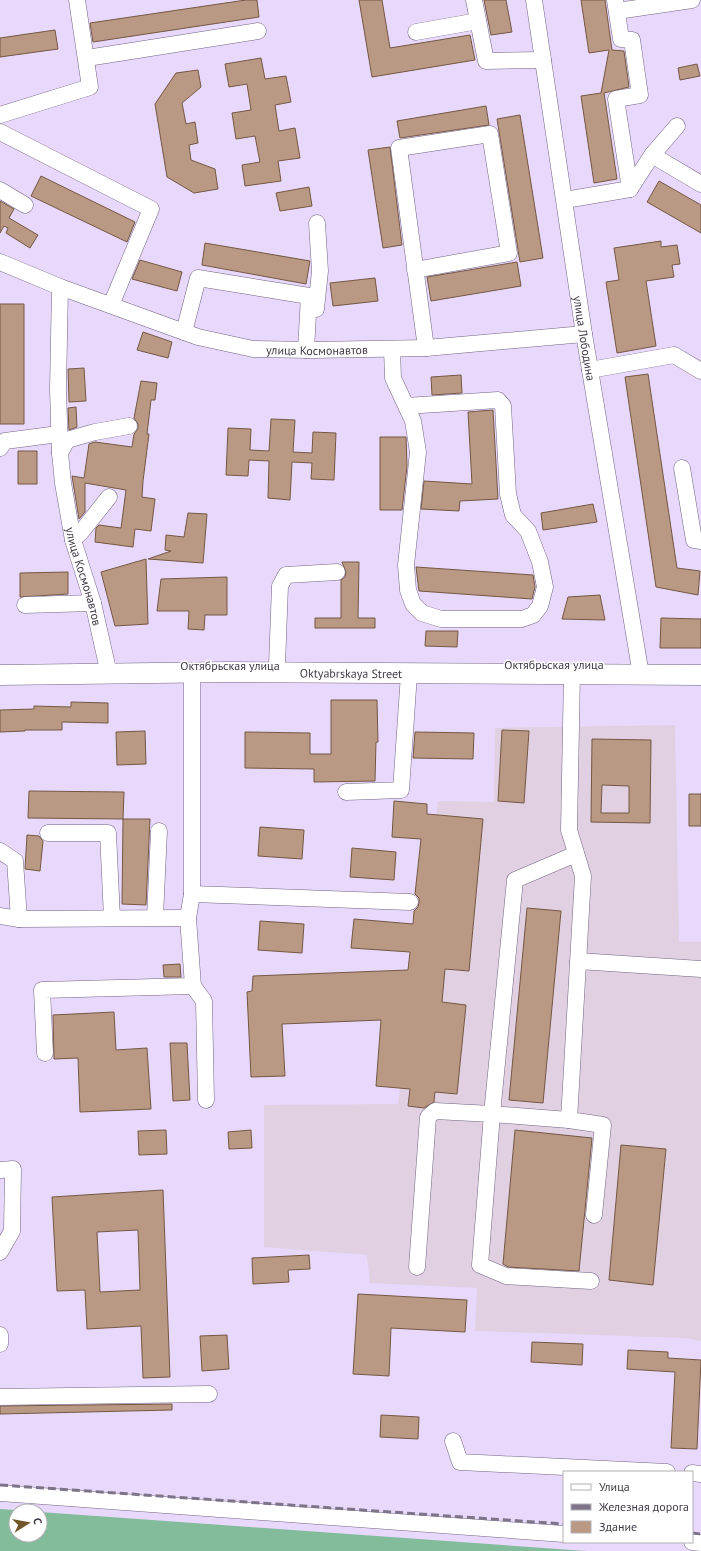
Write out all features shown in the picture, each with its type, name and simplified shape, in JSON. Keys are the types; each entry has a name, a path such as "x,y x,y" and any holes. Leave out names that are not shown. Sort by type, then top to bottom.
{"main road":[{"name":"Октябрьская улица","path":"0,666 108,670 277,665 640,669 701,664"},
{"name":"Oktyabrskaya Street","path":"0,675 108,670 192,674 232,672 572,674 640,669 701,675"}],"street":[{"path":"0,115 90,88 78,0"},
{"path":"474,0 486,61 543,60"},
{"name":"улица Лободина","path":"534,0 584,334 640,669"},
{"path":"630,190 616,100 640,95 632,40 621,39 616,6 692,0"},
{"path":"416,32 478,21"},
{"path":"87,58 258,31"},
{"path":"565,200 630,190 652,155 677,126"},
{"path":"0,132 151,210 111,305"},
{"path":"416,270 509,253 490,134 399,148 426,348"},
{"path":"652,155 701,184"},
{"path":"0,190 24,205"},
{"path":"309,350 320,271 317,223"},
{"name":"улица Космонавтов","path":"0,262 60,287 198,337 253,349 309,350 426,348 584,334"},
{"path":"184,332 198,278 309,296 309,350"},
{"name":"улица Космонавтов","path":"60,287 58,389 60,453 63,483 73,540 93,604 108,670"},
{"path":"392,349 393,378 406,406 414,421 418,452 406,565 408,590 413,604 422,613 441,619 522,619 533,616 540,606 545,587 540,562 528,531 513,515 511,508 508,494 503,406 498,400 406,406"},
{"path":"590,370 674,355 701,371"},
{"path":"60,453 67,440 95,432 129,426"},
{"path":"0,448 4,441 59,434"},
{"path":"682,468 694,540 701,541"},
{"path":"73,540 109,497"},
{"path":"277,665 280,586 286,575 337,572"},
{"path":"25,605 93,604"},
{"path":"192,674 192,894 188,918 193,986 204,1000 206,1100"},
{"path":"346,792 401,790 409,674"},
{"path":"569,1120 583,876 570,830 572,674"},
{"path":"155,917 159,831"},
{"path":"48,833 108,833 112,918"},
{"path":"0,851 15,861 19,919"},
{"path":"576,854 515,880 492,1114 480,1265 506,1276 591,1281"},
{"path":"192,894 410,902"},
{"path":"0,916 19,919 188,918"},
{"path":"578,961 701,969"},
{"path":"45,1053 42,990 193,986"},
{"path":"417,1267 428,1117 435,1111 569,1120 603,1125 594,1215"},
{"path":"0,1170 13,1170 12,1231 0,1252"},
{"path":"0,1335 0,1344"},
{"path":"0,1397 209,1394"},
{"path":"453,1441 460,1462 647,1471"},
{"path":"0,1493 563,1534"}],"shaded area":[{"path":"675,725 679,942 701,942 701,1341 687,1338 475,1331 477,1288 370,1283 367,1255 264,1247 264,1105 398,1104 438,801 494,802 495,728"}],"green space":[{"path":"0,1509 8,1510 8,1543 48,1543 48,1513 586,1551 0,1551"}],"building":[{"path":"246,0 257,0 259,17 93,42 90,23"},
{"path":"359,0 382,0 390,48 470,35 475,60 372,77"},
{"path":"484,0 506,0 512,32 491,35"},
{"path":"581,0 605,0 612,50 624,51 629,87 604,93 617,179 594,183 581,96 601,93 609,50 589,53"},
{"path":"55,30 58,49 0,57 0,38"},
{"path":"261,58 265,79 286,76 291,102 275,105 279,131 295,128 300,158 278,161 281,181 245,186 242,165 260,162 255,136 236,139 232,113 251,110 247,84 229,87 225,64"},
{"path":"697,64 700,76 680,80 678,68"},
{"path":"198,70 201,87 182,103 186,124 195,122 198,143 189,145 191,160 215,169 218,189 194,193 167,177 155,104 176,73"},
{"path":"486,106 489,125 400,138 397,121"},
{"path":"520,115 543,258 520,262 497,119"},
{"path":"390,147 402,245 383,248 368,150"},
{"path":"41,176 135,222 127,242 31,196"},
{"path":"659,181 701,205 701,233 647,202"},
{"path":"309,187 312,206 280,211 276,193"},
{"path":"0,201 14,209 9,218 38,235 30,248 6,233 8,228 4,226 0,233"},
{"path":"661,241 661,247 677,245 680,264 672,265 674,277 646,281 656,346 617,353 606,282 619,280 614,248"},
{"path":"205,243 310,261 306,284 202,265"},
{"path":"140,260 182,272 177,291 132,279"},
{"path":"517,262 521,286 431,301 427,277"},
{"path":"375,278 378,301 333,306 330,283"},
{"path":"0,304 24,304 24,424 0,424"},
{"path":"143,332 172,342 168,358 137,350"},
{"path":"84,368 86,401 69,402 68,369"},
{"path":"648,374 677,568 700,571 698,595 656,587 625,377"},
{"path":"461,375 462,393 432,395 431,377"},
{"path":"141,381 157,383 155,400 151,400 142,497 155,499 151,531 135,529 133,547 95,542 96,528 99,525 121,528 126,490 85,483 85,512 79,519 72,476 84,478 89,444 95,442 132,447 134,434 138,429 138,424 134,418"},
{"path":"76,407 77,427 69,430 68,408"},
{"path":"493,410 498,499 460,501 459,511 421,509 424,481 472,484 468,412"},
{"path":"271,419 295,420 293,452 312,453 313,432 336,433 334,480 311,479 312,463 292,462 290,500 268,498 269,461 249,460 248,476 226,475 228,428 251,429 250,450 269,451"},
{"path":"380,437 406,437 407,466 402,510 380,510"},
{"path":"18,451 37,451 37,484 18,484"},
{"path":"593,504 597,522 543,530 541,513"},
{"path":"188,513 207,514 203,563 148,559 171,551 165,550 166,535 184,537"},
{"path":"146,559 148,624 115,626 101,572"},
{"path":"342,562 359,562 358,618 375,618 375,628 315,628 315,618 341,618 341,580 345,577 346,572"},
{"path":"416,567 533,575 535,587 532,599 419,591"},
{"path":"68,572 68,594 20,597 20,573"},
{"path":"227,577 227,615 205,615 204,630 188,629 189,611 157,611 161,579"},
{"path":"600,595 605,620 562,619 568,597"},
{"path":"661,618 701,619 701,648 660,648"},
{"path":"426,631 458,631 457,647 425,646"},
{"path":"331,700 377,700 378,742 376,742 375,781 314,782 314,769 245,768 245,732 310,733 310,754 331,754"},
{"path":"71,702 108,703 108,723 62,722 62,730 0,732 0,710 34,709 34,706 71,707"},
{"path":"502,730 529,731 524,803 498,801"},
{"path":"145,731 146,764 117,765 116,732"},
{"path":"415,732 474,733 473,759 413,758"},
{"path":"592,739 651,740 650,823 591,822","holes":["602,785 629,786 629,813 601,813"]},
{"path":"29,791 124,792 123,819 28,818"},
{"path":"689,794 701,794 701,826 689,826"},
{"path":"394,801 427,804 427,814 483,819 469,971 445,969 442,1002 466,1005 457,1094 435,1092 434,1102 424,1108 408,1106 410,1089 376,1086 381,1020 282,1024 285,1076 251,1077 247,992 252,991 253,976 408,970 410,952 351,948 354,919 413,924 414,911 418,907 419,898 415,894 421,839 392,837"},
{"path":"123,819 150,819 146,905 122,904"},
{"path":"260,827 304,830 302,859 258,856"},
{"path":"27,835 39,836 43,841 40,871 25,869"},
{"path":"352,848 396,852 394,880 350,877"},
{"path":"527,908 561,911 543,1103 509,1100"},
{"path":"260,921 304,924 302,953 258,950"},
{"path":"180,964 181,977 164,977 163,965"},
{"path":"114,1012 116,1050 147,1048 151,1109 80,1112 78,1058 54,1059 53,1015"},
{"path":"170,1043 187,1043 190,1100 173,1101"},
{"path":"166,1130 167,1154 139,1155 138,1131"},
{"path":"251,1130 252,1148 229,1149 228,1132"},
{"path":"515,1130 592,1138 579,1271 508,1267 503,1264"},
{"path":"621,1145 666,1149 653,1285 609,1280"},
{"path":"163,1190 170,1377 143,1378 141,1326 87,1329 85,1290 57,1291 52,1197","holes":["138,1230 140,1290 100,1292 97,1232"]},
{"path":"309,1255 310,1269 288,1270 289,1282 253,1284 252,1258"},
{"path":"358,1294 467,1300 465,1332 391,1328 389,1376 353,1374"},
{"path":"227,1335 229,1369 202,1371 200,1336"},
{"path":"532,1342 583,1344 582,1365 531,1362"},
{"path":"628,1350 668,1352 668,1358 701,1360 697,1449 671,1448 675,1372 627,1369"},
{"path":"172,1404 172,1410 0,1414 0,1406"},
{"path":"381,1415 419,1417 418,1439 380,1437"}],"railway":[{"path":"0,1485 563,1524"},
{"path":"693,1533 701,1534"}]}
